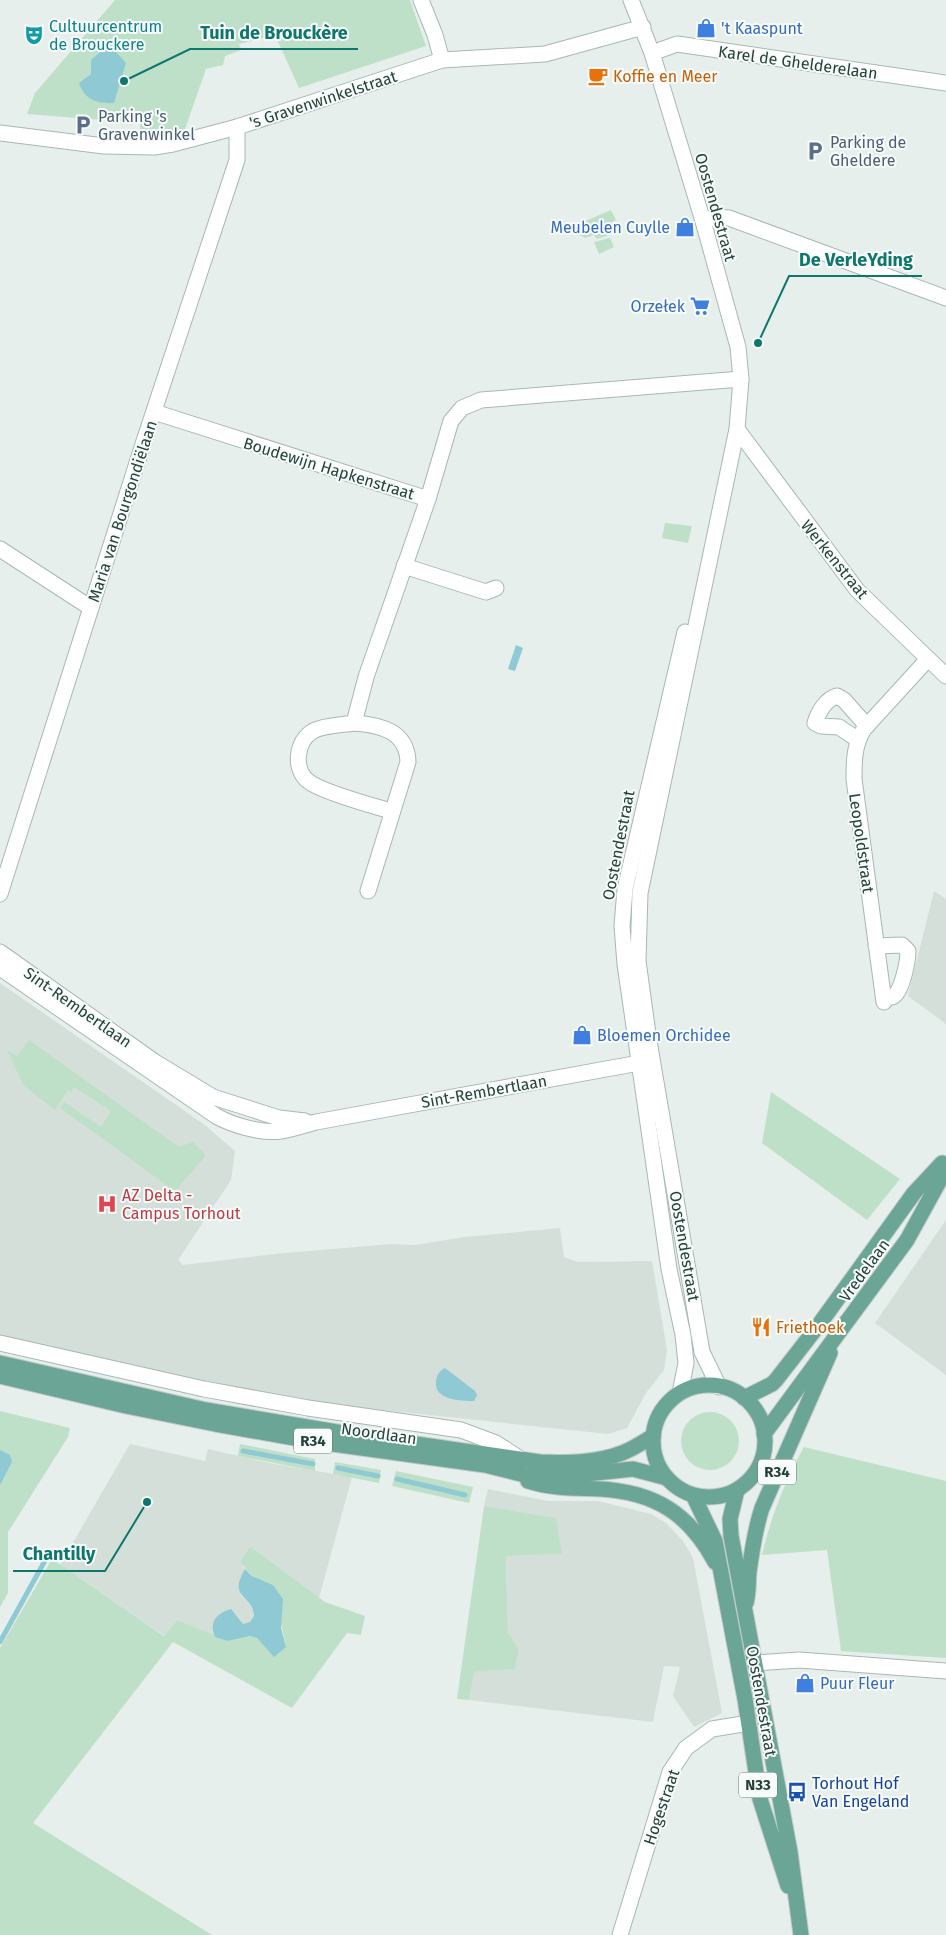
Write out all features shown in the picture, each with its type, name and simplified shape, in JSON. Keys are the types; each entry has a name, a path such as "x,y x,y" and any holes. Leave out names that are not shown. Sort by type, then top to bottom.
{"main road":[{"name":"Vredelaan","path":"744,1398 772,1384 776,1380 818,1326 914,1194 946,1159"},
{"name":"Vredelaan","path":"764,1434 908,1240 946,1168"},
{"name":"R34","path":"744,1608 750,1591 749,1575 754,1535 762,1508 824,1369 834,1342"},
{"name":"Noordlaan","path":"0,1363 206,1410 361,1436 540,1462 567,1462 606,1458 620,1454 653,1436"},
{"name":"Noordlaan","path":"0,1376 126,1406 215,1424 311,1441 485,1465 508,1472 560,1476 633,1469 666,1478"},
{"path":"666,1478 656,1458 653,1436 661,1412 680,1393 699,1387 719,1386"},
{"name":"R34","path":"666,1478 679,1489 693,1495 723,1496 737,1490 750,1480 759,1466 764,1450 764,1434 757,1414 744,1398 719,1386"},
{"name":"R34","path":"508,1472 548,1487 620,1491 651,1498 669,1508 688,1525 712,1556 718,1568"},
{"name":"Oostendestraat","path":"737,1490 730,1519 731,1536 790,1852 801,1935"},
{"name":"Oostendestraat","path":"693,1495 715,1541 718,1568 749,1723 760,1799 770,1836 797,1912"},
{"path":"736,1654 754,1663"},
{"path":"749,1723 765,1720"}],"street":[{"path":"421,0 435,35 442,60"},
{"name":"Oostendestraat","path":"631,0 652,52 703,221 738,347 741,379 737,430 640,893 638,961 645,1062 669,1270 683,1335 686,1363 685,1377 680,1393"},
{"name":"'s Gravenwinkelstraat","path":"0,133 104,146 154,147 237,127 442,60 545,54 643,27"},
{"name":"Karel de Ghelderelaan","path":"652,52 677,44 946,83"},
{"name":"Maria van Bourgondiëlaan","path":"0,894 236,160 237,127"},
{"path":"703,221 716,217 729,218 946,298"},
{"name":"Boudewijn Hapkenstraat","path":"154,412 428,499 451,421 462,408 481,400 741,379"},
{"name":"Werkenstraat","path":"737,430 857,590 946,676"},
{"path":"354,723 366,676 428,499"},
{"path":"0,549 91,608"},
{"path":"404,566 486,592 496,588"},
{"path":"866,726 844,700 837,696 831,698 818,715 815,723 821,726 839,728 857,739 866,726 928,659"},
{"path":"368,892 391,811 408,762 408,750 403,740 392,732 368,724 354,723 313,731 302,742 298,756 299,770 308,781 320,787 391,811"},
{"name":"Leopoldstraat","path":"857,739 854,779 876,946 884,1000 898,993 908,961 908,951 902,945 876,946"},
{"name":"Sint-Rembertlaan","path":"0,952 230,1124 279,1132 316,1122 645,1062"},
{"name":"Sint-Rembertlaan","path":"0,968 152,1066 212,1097 237,1107 279,1118 316,1122"},
{"name":"Oostendestraat","path":"645,1062 702,1352 719,1386"},
{"path":"230,1124 237,1107"},
{"name":"Noordlaan","path":"0,1343 213,1391 327,1411 461,1430 496,1443 519,1458"},
{"path":"754,1663 799,1660 946,1671"},
{"name":"Hogestraat","path":"620,1935 670,1772 686,1748 712,1729 749,1723"}],"shaded area":[{"path":"934,891 946,899 946,1024 908,996"},
{"name":"AZ Delta - Campus Torhout","path":"0,983 205,1125 235,1151 231,1180 178,1260 183,1265 274,1254 391,1244 415,1245 465,1237 560,1228 564,1257 578,1262 652,1261 667,1350 664,1370 646,1393 627,1428 608,1434 353,1407 187,1382 0,1337"},
{"path":"946,1220 946,1375 875,1323"},
{"path":"130,1444 205,1461 208,1449 274,1464 352,1477 319,1598 250,1546 240,1562 245,1569 240,1578 241,1596 248,1601 253,1611 254,1616 250,1622 243,1624 214,1620 212,1630 215,1637 177,1620 165,1636 60,1565"},
{"path":"488,1489 548,1501 598,1501 651,1514 666,1523 683,1541 693,1558 722,1713 694,1727 673,1696 680,1667 664,1666 653,1722 469,1700 473,1672 515,1668 519,1649 508,1632 506,1556 562,1554 555,1518 484,1506"}],"green space":[{"path":"115,0 410,0 426,46 299,88 275,35 239,44 241,50 225,56 223,65 206,69 185,129 140,137 140,123 27,114 35,93"},
{"path":"611,210 616,220 611,223 615,233 597,239 594,235 585,238 580,235 576,225"},
{"path":"610,238 614,247 599,254 594,242"},
{"path":"665,523 692,526 688,543 662,538"},
{"path":"29,1040 179,1147 193,1142 205,1154 204,1158 175,1191 60,1108 64,1102 101,1127 111,1111 74,1087 71,1092 68,1090 55,1110 24,1086 7,1050 17,1056"},
{"path":"771,1092 900,1179 867,1220 762,1143"},
{"path":"0,1411 70,1428 68,1437 8,1532 8,1593 0,1607"},
{"path":"710,1412 721,1414 734,1425 739,1441 737,1452 726,1465 710,1470 699,1468 686,1457 681,1441 683,1430 694,1417"},
{"path":"240,1444 315,1459 315,1471 238,1456"},
{"path":"804,1447 946,1481 946,1658 841,1651 827,1550 762,1555 779,1500"},
{"path":"335,1462 381,1470 379,1483 333,1474"},
{"path":"396,1471 473,1487 469,1503 392,1486"},
{"path":"484,1506 556,1518 562,1554 506,1556 508,1632 519,1649 515,1669 474,1672 469,1700 457,1699"},
{"path":"250,1546 325,1602 365,1616 361,1635 347,1633 292,1708 173,1642 33,1823 212,1935 0,1935 0,1648 52,1559 164,1636 177,1620 228,1641 250,1636 257,1638 263,1644 286,1647 273,1585 252,1576 240,1562"}],"water":[{"path":"104,49 116,52 126,63 114,103 102,103 92,100 79,83 91,74 91,60"},
{"path":"516,645 523,648 515,671 508,669"},
{"path":"445,1368 475,1391 477,1395 474,1401 449,1398 439,1392 436,1387 436,1379"},
{"path":"0,1450 10,1455 12,1462 0,1485"},
{"path":"245,1569 252,1576 273,1585 283,1599 281,1628 286,1647 274,1657 257,1638 250,1636 228,1641 215,1637 213,1632 215,1619 231,1609 243,1624 250,1622 254,1616 253,1609 242,1596 239,1586"}],"waterway":[{"path":"243,1451 313,1464"},
{"path":"338,1468 378,1476"},
{"path":"397,1479 465,1495"},
{"path":"0,1642 47,1557"}],"place":[{"name":"'t Kaaspunt","path":"706,28"},
{"name":"Cultuurcentrum de Brouckere","path":"34,35"},
{"name":"Koffie en Meer","path":"598,76"},
{"name":"Tuin de Brouckère","path":"124,81"},
{"name":"Parking 's Gravenwinkel","path":"83,125"},
{"name":"Parking de Gheldere","path":"815,151"},
{"name":"Meubelen Cuylle","path":"685,227"},
{"name":"Orzełek","path":"700,306"},
{"name":"De VerleYding","path":"758,343"},
{"name":"Bloemen Orchidee","path":"582,1035"},
{"name":"AZ Delta - Campus Torhout","path":"107,1204"},
{"name":"Friethoek","path":"761,1327"},
{"name":"Chantilly","path":"147,1502"},
{"name":"Puur Fleur","path":"805,1683"},
{"name":"Torhout Hof Van Engeland","path":"797,1792"}]}
